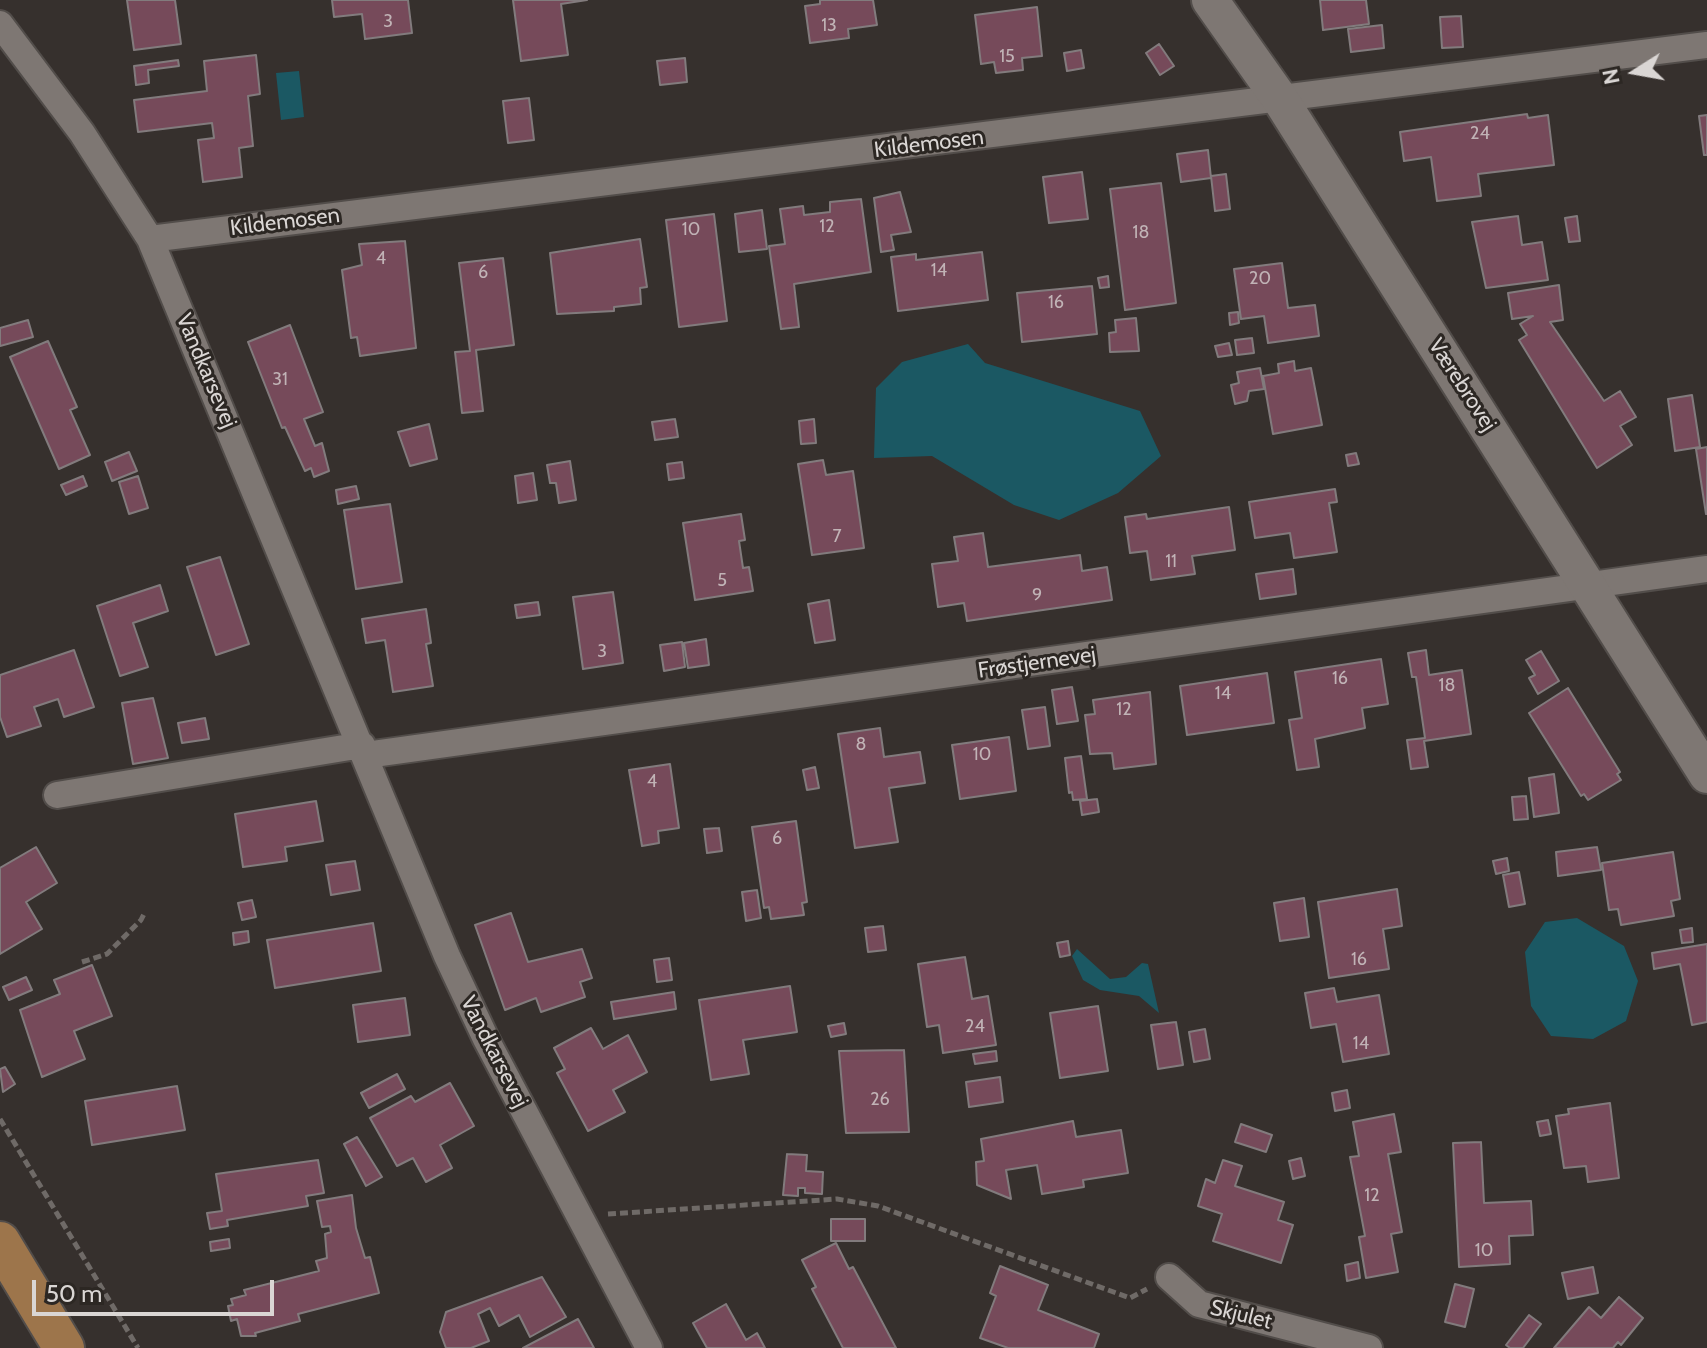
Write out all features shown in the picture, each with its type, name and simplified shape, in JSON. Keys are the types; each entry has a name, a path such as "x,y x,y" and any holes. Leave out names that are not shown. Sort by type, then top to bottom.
{"main road":[{"path":"0,1242 64,1348"}],"street":[{"name":"Værebrovej","path":"1210,0 1280,99 1592,588 1707,775"},
{"name":"Vandkarsevej","path":"0,24 82,133 150,239 447,956 649,1348"},
{"name":"Kildemosen","path":"150,239 1707,45"},
{"name":"Frøstjernevej","path":"364,750 1592,588 1707,569"},
{"path":"57,795 364,750"},
{"name":"Skjulet","path":"1169,1277 1199,1304 1369,1348"}],"path":[{"path":"82,962 107,954 145,912"},
{"path":"0,1119 138,1348"},
{"path":"579,1216 837,1199 878,1206 1130,1298 1169,1277"}],"water":[{"path":"299,71 304,117 281,120 276,73"},
{"path":"968,344 985,363 1140,411 1161,456 1118,493 1059,520 1014,505 932,456 874,458 876,388 902,362"},
{"path":"1577,918 1624,946 1638,981 1626,1021 1593,1039 1551,1036 1531,1006 1525,952 1545,922"},
{"path":"1077,949 1110,979 1126,977 1142,963 1148,964 1159,1013 1139,996 1100,990 1083,980 1072,956"}],"building":[{"path":"127,0 175,0 181,44 134,50"},
{"path":"332,0 408,0 412,33 365,39 362,14 334,17"},
{"path":"513,0 587,0 561,4 568,55 521,61"},
{"path":"820,0 873,0 877,25 848,29 849,38 810,43 805,6 820,4"},
{"path":"1320,0 1366,0 1369,24 1323,30"},
{"path":"1037,7 1042,56 1022,58 1023,70 996,73 994,62 981,64 975,15"},
{"path":"1461,16 1463,47 1442,48 1440,17"},
{"path":"1382,25 1384,48 1351,52 1348,29"},
{"path":"1159,44 1174,66 1160,75 1146,53"},
{"path":"1081,50 1084,68 1067,71 1064,53"},
{"path":"256,55 260,94 248,96 253,146 239,148 242,177 203,182 198,140 214,138 212,123 138,132 134,100 207,91 204,61"},
{"path":"685,58 687,82 660,85 657,61"},
{"path":"178,60 179,66 148,70 149,83 136,85 134,66"},
{"path":"529,98 534,140 508,143 503,101"},
{"path":"1527,114 1528,118 1548,115 1554,165 1478,174 1481,196 1437,201 1431,157 1404,161 1400,132"},
{"path":"1707,115 1707,155 1704,155 1699,116"},
{"path":"1208,150 1211,178 1181,182 1177,154"},
{"path":"1082,172 1088,219 1049,223 1043,177"},
{"path":"1226,174 1230,209 1215,211 1211,176"},
{"path":"1161,183 1176,303 1125,310 1110,189"},
{"path":"900,192 911,232 891,235 894,250 881,252 874,198"},
{"path":"861,199 871,272 794,284 799,327 781,329 769,246 785,244 780,209 803,206 804,215 830,212 830,202"},
{"path":"762,210 767,249 739,252 735,214"},
{"path":"714,214 727,321 679,327 666,220"},
{"path":"1518,216 1522,245 1542,242 1548,280 1486,288 1472,222"},
{"path":"1577,216 1580,241 1569,242 1565,218"},
{"path":"640,239 647,287 640,288 641,304 614,307 614,311 557,314 550,253"},
{"path":"405,241 416,348 360,356 357,337 351,338 342,270 362,265 359,244"},
{"path":"982,252 988,300 898,311 891,257 916,254 916,260"},
{"path":"503,258 514,345 476,350 483,411 462,413 455,352 470,351 459,263"},
{"path":"1282,263 1288,308 1315,305 1319,336 1268,343 1264,316 1241,319 1234,269"},
{"path":"1108,276 1109,287 1100,288 1098,278"},
{"path":"1559,285 1563,320 1550,322 1604,401 1620,391 1636,417 1620,426 1632,445 1597,468 1519,340 1527,335 1520,324 1533,316 1512,319 1508,293"},
{"path":"1092,286 1097,334 1022,342 1017,293"},
{"path":"1238,312 1239,323 1230,325 1229,313"},
{"path":"1136,318 1139,351 1110,352 1109,333 1116,332 1115,320"},
{"path":"28,320 33,337 0,346 0,328"},
{"path":"290,325 323,412 304,419 315,446 322,443 329,471 314,477 311,468 305,471 285,427 282,428 248,342"},
{"path":"1252,338 1254,353 1237,355 1235,340"},
{"path":"48,341 77,407 70,410 90,455 59,469 10,357"},
{"path":"1229,343 1232,355 1218,357 1215,346"},
{"path":"1294,361 1295,371 1311,368 1322,425 1273,434 1263,376 1279,373 1278,364"},
{"path":"1260,368 1264,389 1249,391 1247,401 1235,404 1231,385 1239,383 1237,372"},
{"path":"1692,395 1700,447 1675,451 1668,399"},
{"path":"675,419 678,437 655,440 652,422"},
{"path":"814,419 816,443 801,444 799,421"},
{"path":"429,424 437,459 410,466 398,432"},
{"path":"1707,447 1707,514 1706,514 1696,449"},
{"path":"129,452 137,471 112,481 105,462"},
{"path":"1356,453 1359,464 1348,466 1346,455"},
{"path":"823,460 826,475 853,471 864,548 812,555 798,464"},
{"path":"570,461 576,500 559,503 556,483 550,483 547,465"},
{"path":"682,462 684,478 669,480 667,464"},
{"path":"533,473 537,500 518,503 515,476"},
{"path":"83,476 87,486 66,495 61,485"},
{"path":"138,476 148,508 129,514 119,482"},
{"path":"356,486 359,499 338,504 336,490"},
{"path":"1335,489 1337,502 1329,503 1337,552 1294,558 1290,533 1255,538 1249,502"},
{"path":"390,504 402,582 356,589 344,510"},
{"path":"1229,507 1235,550 1192,556 1195,574 1151,580 1147,551 1130,553 1125,517 1146,514 1147,519"},
{"path":"741,514 745,540 739,541 743,568 749,567 753,591 695,600 683,523"},
{"path":"983,533 988,567 1080,555 1082,571 1107,567 1112,600 967,621 964,603 938,607 932,564 958,561 954,537"},
{"path":"220,557 249,644 216,655 187,567"},
{"path":"1293,569 1296,594 1260,599 1256,574"},
{"path":"160,585 168,611 133,623 148,667 120,676 97,606"},
{"path":"613,592 623,663 583,669 573,597"},
{"path":"829,600 835,640 815,643 808,604"},
{"path":"538,602 540,615 517,618 515,605"},
{"path":"426,609 431,643 426,644 433,686 393,692 385,640 366,643 362,619"},
{"path":"706,639 709,665 688,668 684,643"},
{"path":"682,642 685,667 664,671 660,645"},
{"path":"74,650 94,707 64,717 58,699 34,707 41,726 7,737 0,717 0,675"},
{"path":"1426,650 1429,675 1462,670 1471,734 1424,741 1428,767 1411,769 1407,740 1425,738 1416,677 1412,677 1408,653"},
{"path":"1541,651 1559,681 1538,694 1529,678 1535,675 1526,660"},
{"path":"1381,659 1388,704 1362,708 1365,728 1315,739 1319,767 1297,770 1289,720 1302,718 1295,672"},
{"path":"1267,673 1274,723 1187,735 1180,686"},
{"path":"1072,687 1078,721 1057,724 1052,690"},
{"path":"1568,688 1620,772 1617,774 1621,780 1588,800 1584,794 1581,796 1529,713"},
{"path":"1150,692 1156,764 1114,769 1112,753 1090,754 1085,715 1095,714 1093,700"},
{"path":"153,698 168,758 133,764 122,703"},
{"path":"1045,707 1050,746 1028,749 1022,710"},
{"path":"205,718 209,739 182,743 178,723"},
{"path":"880,728 884,757 920,752 925,783 889,788 898,842 855,848 838,734"},
{"path":"1009,737 1016,791 960,799 952,745"},
{"path":"1081,756 1087,799 1073,800 1072,792 1069,793 1065,758"},
{"path":"670,764 679,828 658,831 659,843 642,846 629,770"},
{"path":"815,767 819,788 807,790 803,770"},
{"path":"1554,774 1559,813 1534,817 1529,778"},
{"path":"1526,796 1528,819 1514,820 1512,797"},
{"path":"1097,799 1099,812 1082,815 1080,801"},
{"path":"316,801 323,841 285,847 287,861 243,867 235,814"},
{"path":"796,821 807,902 802,903 804,915 771,919 769,907 764,908 752,827"},
{"path":"719,828 722,851 707,853 704,829"},
{"path":"36,847 57,883 26,902 42,929 0,954 0,868"},
{"path":"1597,847 1601,870 1558,876 1556,852"},
{"path":"1673,852 1680,899 1671,901 1674,916 1621,925 1618,909 1609,910 1602,863"},
{"path":"1507,858 1509,871 1496,874 1493,861"},
{"path":"355,861 360,890 331,895 326,865"},
{"path":"1519,872 1525,904 1509,907 1503,875"},
{"path":"1397,889 1402,926 1383,929 1389,969 1329,978 1318,902"},
{"path":"757,890 761,918 746,921 742,892"},
{"path":"1304,898 1309,937 1280,941 1274,903"},
{"path":"252,900 256,917 242,920 238,903"},
{"path":"511,913 528,962 582,949 592,978 580,982 585,997 541,1012 536,998 505,1010 475,925"},
{"path":"373,923 381,971 275,988 267,940"},
{"path":"883,926 886,950 868,952 865,928"},
{"path":"1692,928 1693,942 1682,943 1680,930"},
{"path":"248,931 249,942 234,945 233,933"},
{"path":"1068,941 1070,955 1060,957 1057,943"},
{"path":"1707,944 1707,1022 1692,1025 1680,964 1654,969 1652,953"},
{"path":"965,957 972,999 988,996 996,1045 943,1053 939,1025 927,1027 918,964"},
{"path":"669,958 672,980 657,982 654,960"},
{"path":"92,965 112,1016 74,1031 85,1059 42,1077 20,1010 60,994 54,980"},
{"path":"26,977 32,990 9,1000 3,987"},
{"path":"790,986 797,1032 743,1040 749,1074 711,1080 699,1000"},
{"path":"1334,988 1337,1002 1379,995 1389,1054 1343,1062 1336,1024 1311,1028 1305,993"},
{"path":"674,992 676,1009 614,1019 611,1002"},
{"path":"405,998 410,1035 358,1042 353,1005"},
{"path":"1098,1006 1108,1071 1060,1078 1050,1013"},
{"path":"1176,1022 1183,1065 1158,1069 1151,1025"},
{"path":"844,1023 846,1034 831,1037 828,1026"},
{"path":"591,1028 603,1049 628,1035 647,1072 613,1090 625,1112 588,1131 557,1073 565,1069 554,1048"},
{"path":"1205,1029 1210,1059 1194,1062 1189,1032"},
{"path":"904,1050 909,1132 846,1133 839,1051"},
{"path":"996,1051 997,1061 975,1064 973,1054"},
{"path":"5,1067 15,1084 3,1092 0,1069"},
{"path":"397,1074 405,1089 369,1108 361,1093"},
{"path":"1000,1077 1003,1102 969,1107 966,1082"},
{"path":"450,1083 474,1126 440,1145 452,1168 426,1182 413,1158 397,1166 370,1118 411,1096 415,1102"},
{"path":"177,1086 185,1130 92,1145 85,1101"},
{"path":"1347,1090 1350,1108 1335,1111 1332,1093"},
{"path":"1610,1103 1619,1178 1588,1182 1586,1166 1564,1168 1556,1116 1569,1114 1568,1109"},
{"path":"1394,1114 1401,1152 1388,1154 1402,1232 1391,1234 1398,1272 1366,1278 1359,1237 1365,1236 1350,1157 1359,1156 1353,1122"},
{"path":"1548,1120 1551,1134 1540,1136 1537,1122"},
{"path":"1073,1121 1076,1137 1121,1130 1128,1173 1083,1180 1084,1187 1042,1194 1037,1165 1006,1170 1011,1199 977,1185 976,1162 984,1161 981,1139"},
{"path":"1241,1124 1272,1135 1266,1152 1235,1142"},
{"path":"357,1137 382,1177 366,1186 344,1144"},
{"path":"1481,1142 1484,1203 1531,1201 1533,1235 1509,1236 1510,1264 1459,1267 1453,1143"},
{"path":"787,1154 807,1155 806,1171 823,1172 822,1194 805,1193 805,1188 798,1188 798,1196 783,1195"},
{"path":"1301,1158 1305,1176 1293,1179 1289,1161"},
{"path":"318,1160 324,1193 306,1196 308,1206 227,1220 228,1226 210,1229 207,1213 222,1211 216,1174"},
{"path":"1223,1160 1242,1166 1235,1186 1284,1202 1278,1220 1293,1225 1281,1263 1213,1241 1222,1214 1198,1206 1206,1179 1215,1183"},
{"path":"352,1195 356,1228 365,1258 370,1257 379,1293 298,1314 300,1321 255,1333 256,1336 241,1336 237,1319 231,1321 228,1306 233,1305 231,1299 246,1295 244,1290 319,1271 316,1261 327,1258 325,1234 331,1232 330,1226 322,1227 317,1201"},
{"path":"831,1219 865,1219 865,1241 831,1241"},
{"path":"229,1239 230,1248 211,1251 210,1242"},
{"path":"836,1243 849,1269 853,1267 896,1348 843,1348 812,1289 816,1287 802,1260"},
{"path":"1358,1262 1360,1278 1347,1281 1345,1265"},
{"path":"1000,1266 1048,1285 1038,1310 1099,1334 1094,1348 1008,1348 980,1338 996,1296 990,1293"},
{"path":"1593,1267 1598,1293 1568,1299 1562,1273"},
{"path":"542,1277 566,1317 530,1337 519,1315 499,1326 490,1308 478,1314 489,1341 471,1348 446,1348 440,1332 446,1312"},
{"path":"1455,1284 1474,1289 1465,1327 1445,1322"},
{"path":"1619,1297 1643,1318 1621,1345 1618,1342 1613,1348 1554,1348 1589,1307 1601,1318"},
{"path":"726,1304 746,1340 757,1333 765,1348 707,1348 693,1323"},
{"path":"1529,1315 1541,1324 1523,1348 1510,1348 1506,1345"},
{"path":"578,1319 594,1348 523,1348"}]}
